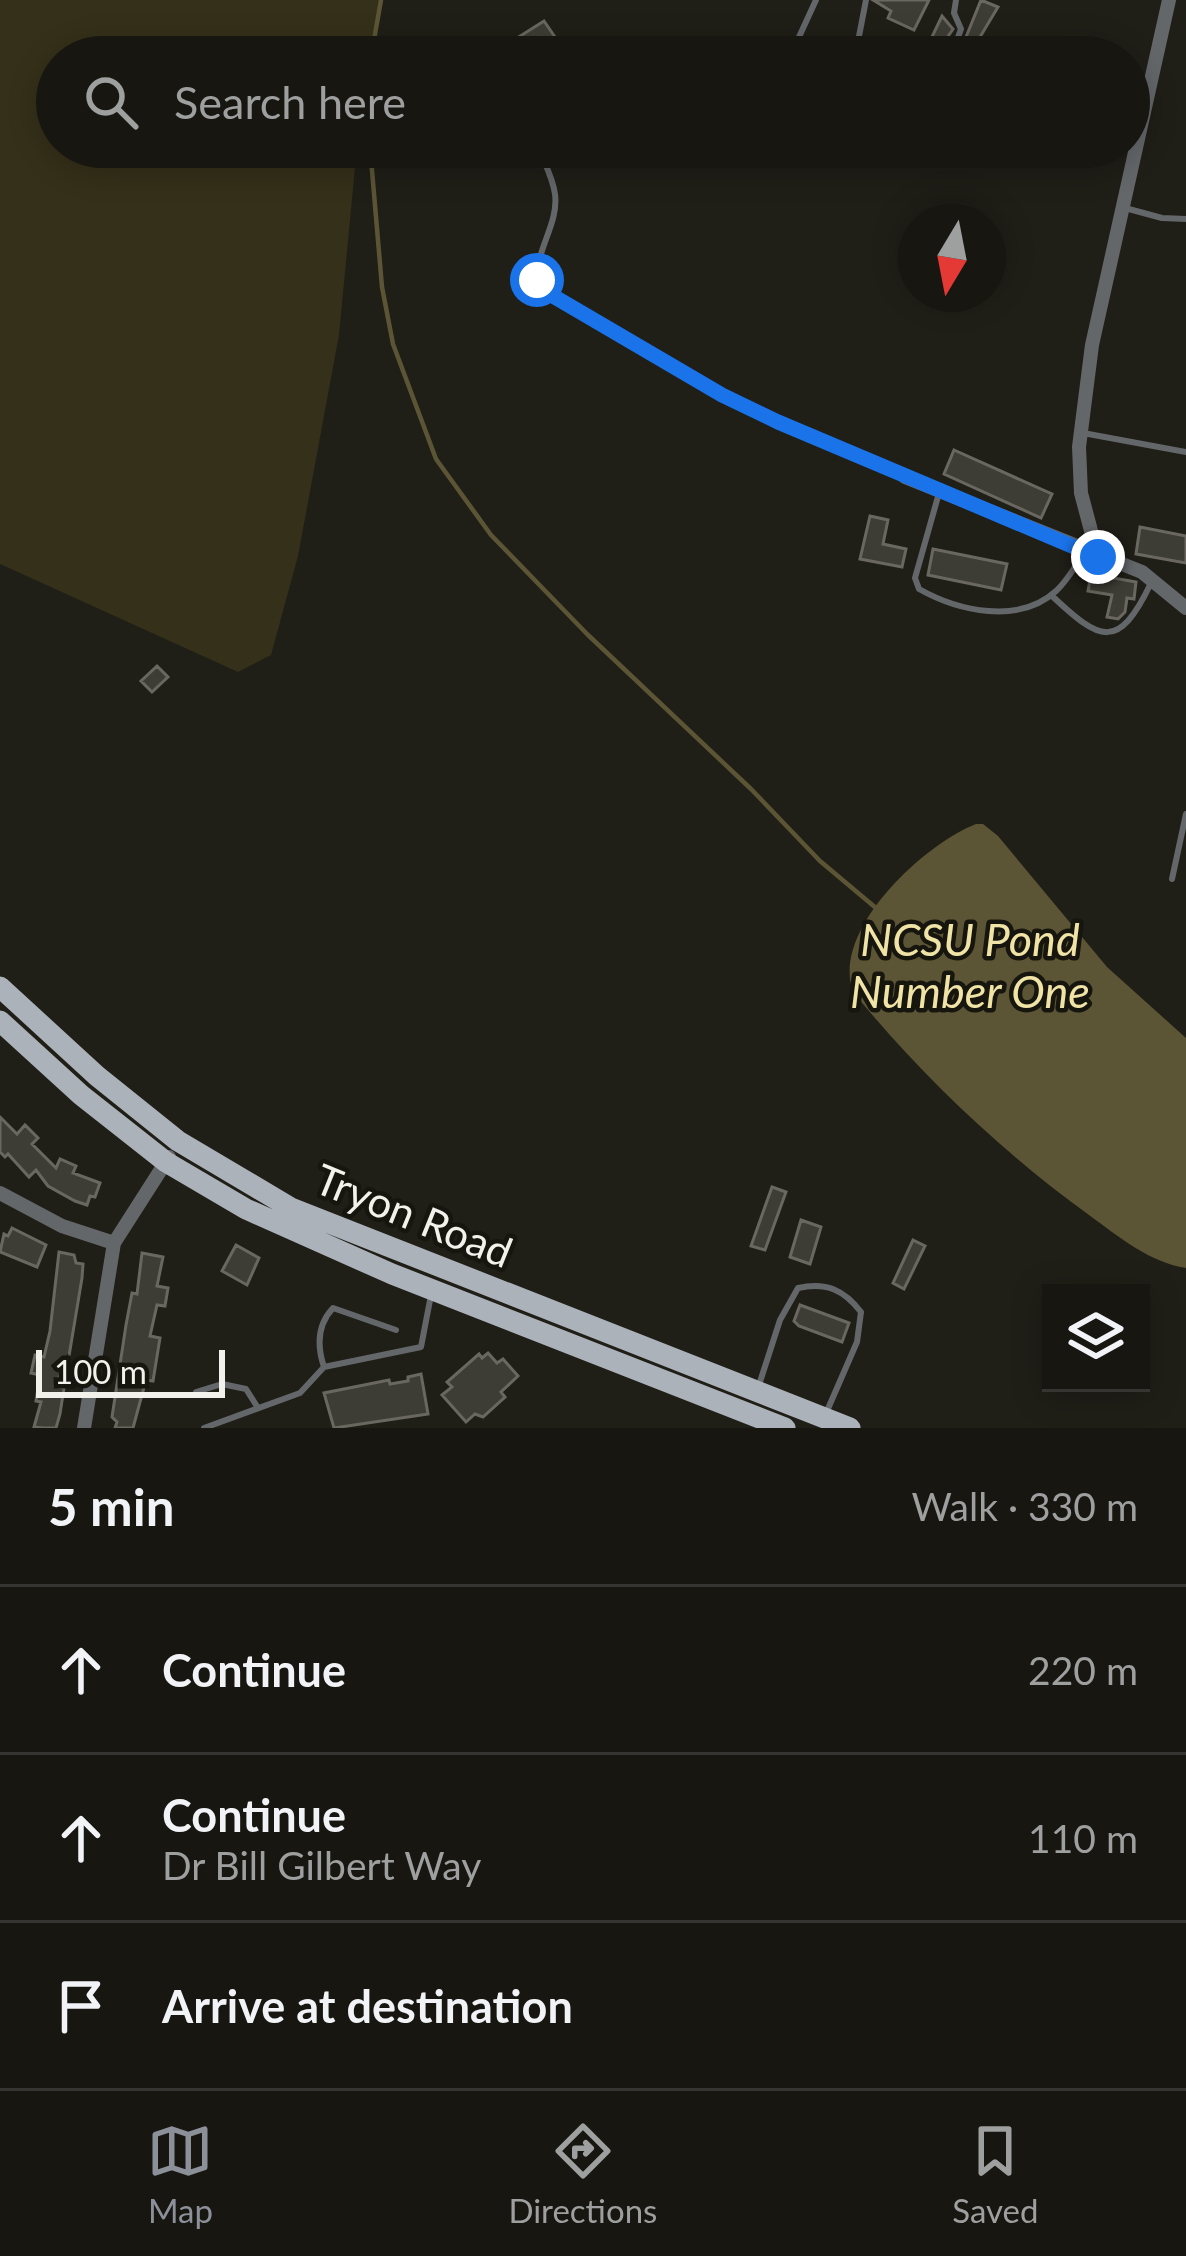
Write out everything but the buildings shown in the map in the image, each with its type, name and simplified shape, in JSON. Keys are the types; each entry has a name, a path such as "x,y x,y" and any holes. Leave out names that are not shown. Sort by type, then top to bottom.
{"main road":[{"name":"Tryon Road","path":"0,987 97,1076 178,1141 262,1193 315,1220 850,1428"},
{"name":"Tryon Road","path":"0,1022 81,1095 166,1162 214,1192 281,1226 432,1289 785,1428"}],"street":[{"path":"1150,83 1168,0"},
{"path":"1092,554 1081,494 1081,433 1092,345 1131,168"},
{"path":"905,477 1142,572 1186,608"},
{"path":"84,1428 114,1244 178,1141"},
{"path":"0,1193 62,1226 114,1244"}],"lane":[{"path":"800,36 816,0"},
{"path":"859,36 866,0"},
{"path":"956,0 958,36"},
{"path":"546,168 556,196 554,218 536,257 537,280 553,296 722,395 905,477"},
{"path":"1123,207 1186,219"},
{"path":"1081,433 1186,452"},
{"path":"939,491 915,578 919,589 947,602 1023,610 1051,595 1092,554"},
{"path":"1051,595 1091,631 1108,635 1132,619 1152,580"},
{"path":"1172,879 1186,814"},
{"path":"757,1391 780,1320 798,1288 816,1284 845,1293 861,1312 857,1342 824,1418"},
{"path":"204,1428 300,1394 323,1367 421,1347 432,1289"},
{"path":"323,1367 318,1348 323,1318 333,1308 396,1330"},
{"path":"196,1392 222,1384 246,1389 258,1408"}],"shaded area":[{"path":"0,0 382,0 376,36 36,36 36,168 355,168 339,335 298,556 271,655 238,672 0,564"}],"water":[{"name":"NCSU Pond Number One","path":"976,824 998,836 1107,967 1186,1038 1186,1268 1135,1248 1025,1165 935,1083 853,992 850,968 855,943 868,917 931,850"}],"waterway":[{"path":"375,36 381,0"},
{"path":"372,168 382,287 393,344 436,459 491,535 587,634 820,861 876,908"}],"route":[{"path":"537,280 553,296 722,395 1098,557"}]}
